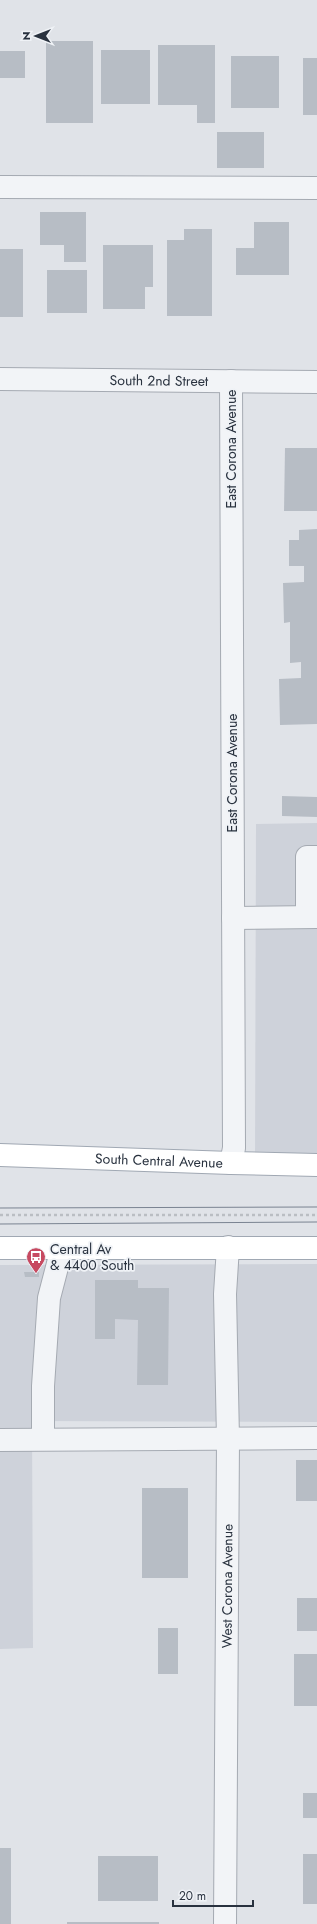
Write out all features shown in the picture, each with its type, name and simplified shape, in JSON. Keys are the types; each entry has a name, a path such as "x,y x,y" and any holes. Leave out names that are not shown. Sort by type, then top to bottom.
{"main road":[{"name":"South Central Avenue","path":"0,1155 317,1165"},
{"path":"0,1248 317,1248"}],"street":[{"path":"0,187 317,188"},
{"name":"South 2nd Street","path":"0,379 317,382"},
{"name":"East Corona Avenue","path":"231,382 234,1148 231,1163"},
{"path":"233,918 312,917 307,857 317,857"},
{"name":"West Corona Avenue","path":"225,1924 228,1439 225,1294 228,1247"},
{"path":"43,1439 43,1386 48,1298 62,1248"},
{"path":"0,1440 317,1438"}],"path":[{"path":"0,1216 317,1215"}],"shaded area":[{"path":"317,823 317,1170 255,1158 256,824"},
{"path":"317,1264 317,1422 32,1421 33,1648 0,1649 0,1265"}],"building":[{"path":"46,41 93,41 93,123 46,123"},
{"path":"158,45 215,45 215,123 197,123 197,105 158,105"},
{"path":"101,50 150,50 150,104 101,104"},
{"path":"0,51 25,51 25,78 0,78"},
{"path":"231,56 279,56 279,108 231,108"},
{"path":"303,58 317,58 317,115 303,115"},
{"path":"217,132 264,132 264,168 217,168"},
{"path":"40,212 86,212 86,262 64,262 64,245 40,245"},
{"path":"254,222 289,222 289,275 236,275 236,248 254,248"},
{"path":"184,229 212,229 212,316 167,316 167,240 184,240"},
{"path":"103,245 153,245 153,287 145,287 145,309 103,309"},
{"path":"0,249 23,249 23,317 0,317"},
{"path":"47,270 87,270 87,313 47,313"},
{"path":"285,448 317,448 317,511 284,511"},
{"path":"317,529 317,724 280,725 279,679 301,678 301,662 290,663 290,622 284,623 283,583 304,582 304,566 289,566 289,540 299,540 299,530"},
{"path":"282,796 317,797 317,817 282,816"},
{"path":"24,1272 39,1272 39,1277 25,1277"},
{"path":"95,1280 138,1280 138,1288 169,1288 168,1385 137,1385 138,1320 115,1319 115,1339 95,1339"},
{"path":"296,1460 317,1460 317,1501 296,1501"},
{"path":"142,1488 188,1488 188,1578 142,1578"},
{"path":"297,1598 317,1598 317,1631 297,1631"},
{"path":"158,1628 178,1628 178,1674 158,1674"},
{"path":"294,1654 317,1654 317,1706 294,1706"},
{"path":"303,1793 317,1793 317,1818 303,1818"},
{"path":"0,1848 11,1848 11,1924 0,1924"},
{"path":"303,1854 317,1854 317,1904 303,1904"},
{"path":"98,1856 158,1856 158,1901 98,1901"},
{"path":"67,1922 159,1922 159,1924 67,1924"}],"tram line":[{"path":"0,1208 317,1207"},
{"path":"0,1224 317,1222"}],"place":[{"name":"Central Av & 4400 South","path":"36,1274"}]}
